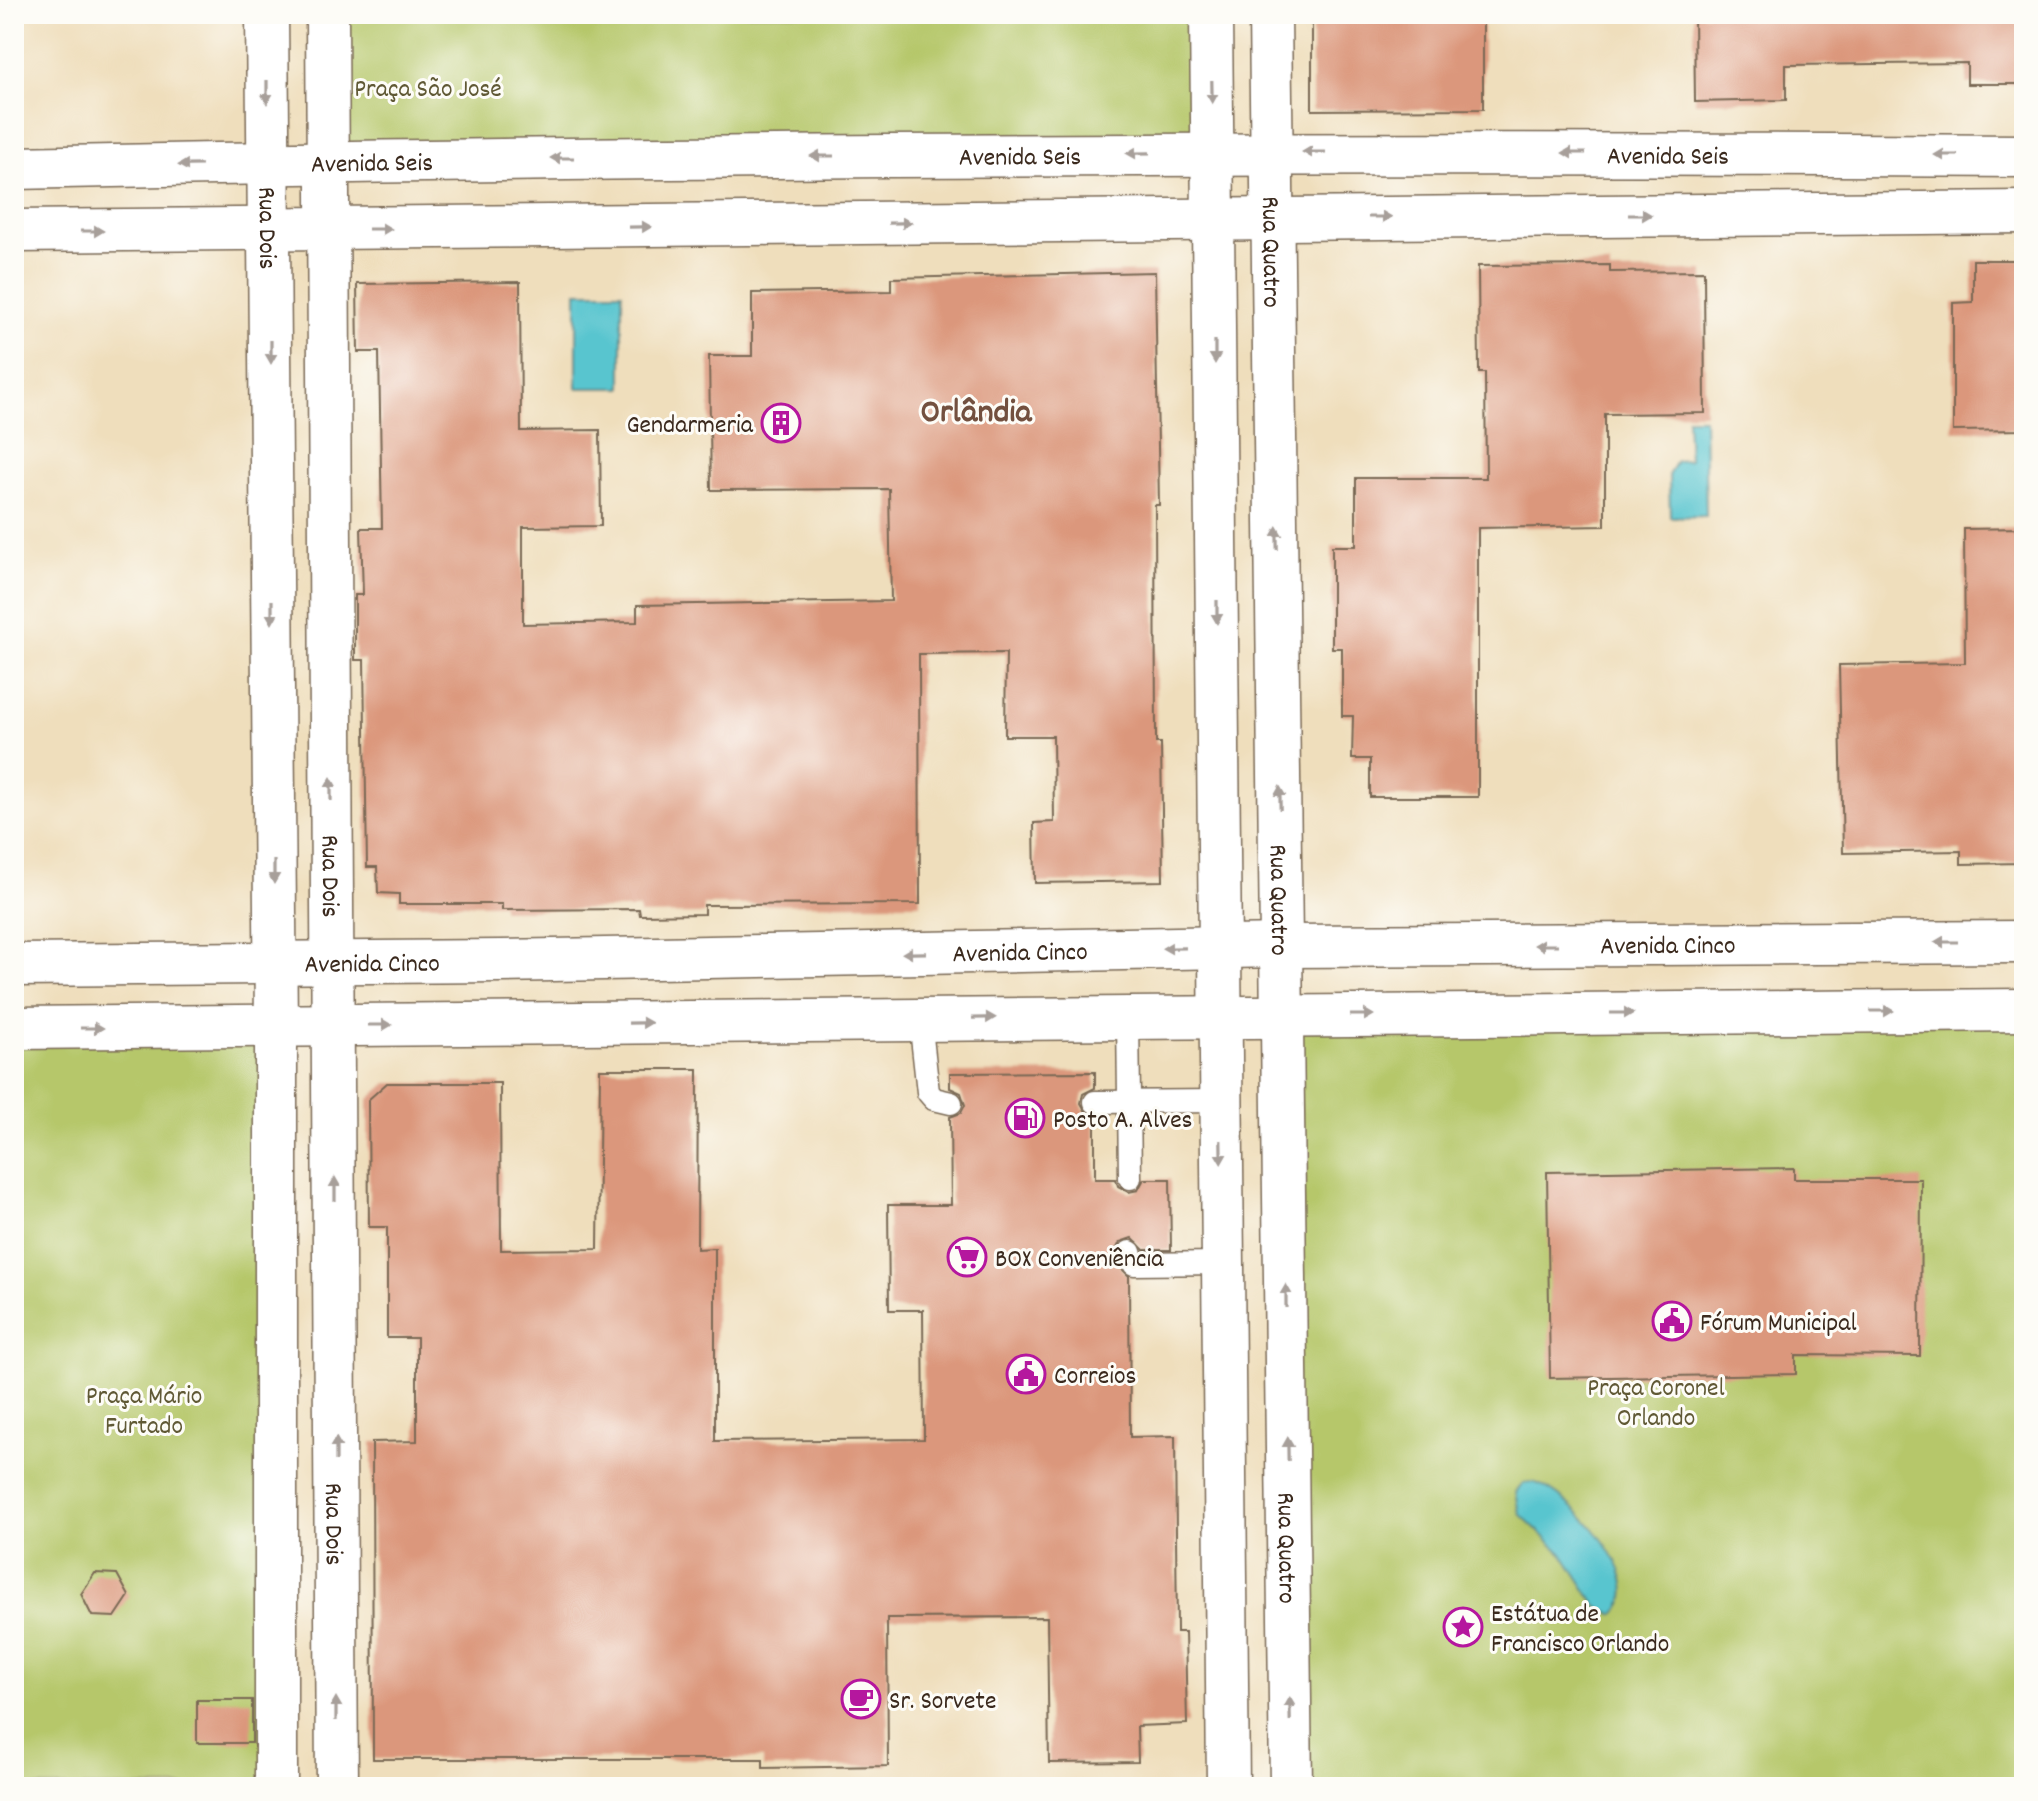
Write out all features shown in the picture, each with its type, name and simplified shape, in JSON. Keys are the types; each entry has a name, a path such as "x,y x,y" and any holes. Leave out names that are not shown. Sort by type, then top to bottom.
{"street":[{"name":"Rua Dois","path":"267,14 276,1026 276,1787"},
{"name":"Rua Dois","path":"327,14 337,1787"},
{"path":"1211,14 1228,1787"},
{"name":"Rua Quatro","path":"1270,14 1291,1787"},
{"name":"Avenida Seis","path":"14,168 1272,152 2024,156"},
{"path":"14,231 2024,212"},
{"name":"Avenida Cinco","path":"14,965 1282,946 2024,942"},
{"path":"14,1028 2024,1010"}],"lane":[{"path":"1128,1017 1130,1178"},
{"path":"920,1019 928,1092 934,1099 951,1103"},
{"path":"1095,1102 1221,1101"},
{"path":"1130,1252 1134,1264 1223,1263"}],"green space":[{"name":"Praça São José","path":"327,14 1211,14 1213,153 329,162"},
{"name":"Praça Coronel Orlando","path":"2024,1009 2024,1787 1291,1787 1284,1015"},
{"name":"Praça Mário Furtado","path":"275,1028 275,1787 14,1787 14,1030"}],"water":[{"path":"577,292 622,292 622,388 577,388"},
{"path":"1687,418 1704,418 1706,516 1670,517 1669,474 1676,461 1689,460"},
{"path":"1532,1482 1565,1501 1602,1538 1623,1580 1624,1599 1614,1614 1597,1607 1563,1554 1520,1514 1516,1492 1524,1483"}],"building":[{"path":"1312,14 1483,14 1483,109 1312,110"},
{"path":"1694,14 2024,14 2024,84 1967,84 1967,63 1786,65 1786,100 1695,102"},
{"path":"1973,260 2024,260 2024,430 1953,431 1953,303 1973,302"},
{"path":"1610,265 1610,272 1704,271 1705,413 1605,414 1605,526 1478,528 1478,797 1370,797 1370,759 1352,759 1353,716 1342,716 1342,648 1332,648 1332,546 1356,546 1356,478 1486,478 1485,373 1479,373 1478,266"},
{"path":"1155,272 1159,505 1155,505 1156,743 1161,743 1163,881 1035,883 1034,823 1054,822 1053,736 1005,736 1006,653 919,654 920,904 704,905 704,914 640,915 639,909 502,910 502,904 399,904 399,894 378,893 377,867 367,867 364,660 355,660 355,595 363,595 361,528 382,528 379,352 358,352 357,284 520,282 521,431 600,430 601,526 523,527 523,624 637,622 637,605 891,601 889,489 711,490 709,356 752,356 752,293 891,291 891,278"},
{"path":"2024,528 2024,863 1961,864 1961,851 1843,853 1839,665 1965,663 1964,529"},
{"path":"600,1069 698,1069 697,1249 715,1248 715,1441 924,1439 923,1310 889,1310 888,1205 951,1205 950,1117 961,1113 965,1105 961,1093 950,1088 950,1073 1095,1072 1095,1088 1083,1094 1081,1103 1087,1114 1095,1116 1095,1179 1116,1179 1118,1186 1129,1192 1138,1190 1144,1179 1170,1179 1171,1250 1144,1250 1132,1238 1120,1242 1116,1250 1121,1268 1129,1276 1130,1437 1175,1436 1177,1632 1185,1632 1187,1724 1137,1726 1138,1762 1049,1763 1047,1617 887,1618 888,1766 763,1768 763,1759 373,1759 372,1442 417,1441 417,1338 387,1338 387,1227 369,1227 368,1100 387,1083 500,1083 501,1250 598,1249"},
{"name":"Fórum Municipal","path":"1794,1168 1794,1179 1921,1179 1920,1356 1796,1355 1796,1374 1550,1378 1547,1172"},
{"path":"95,1573 117,1574 129,1596 115,1617 92,1616 81,1594"},
{"path":"197,1700 252,1700 252,1743 197,1743"}],"place":[{"name":"Gendarmeria","path":"781,423"},
{"name":"Posto A. Alves","path":"1025,1118"},
{"name":"BOX Conveniência","path":"967,1257"},
{"name":"Fórum Municipal","path":"1672,1321"},
{"name":"Correios","path":"1026,1374"},
{"name":"Estátua de Francisco Orlando","path":"1463,1627"},
{"name":"Sr. Sorvete","path":"861,1699"}],"district":[{"name":"Orlândia","path":"976,409"}]}
